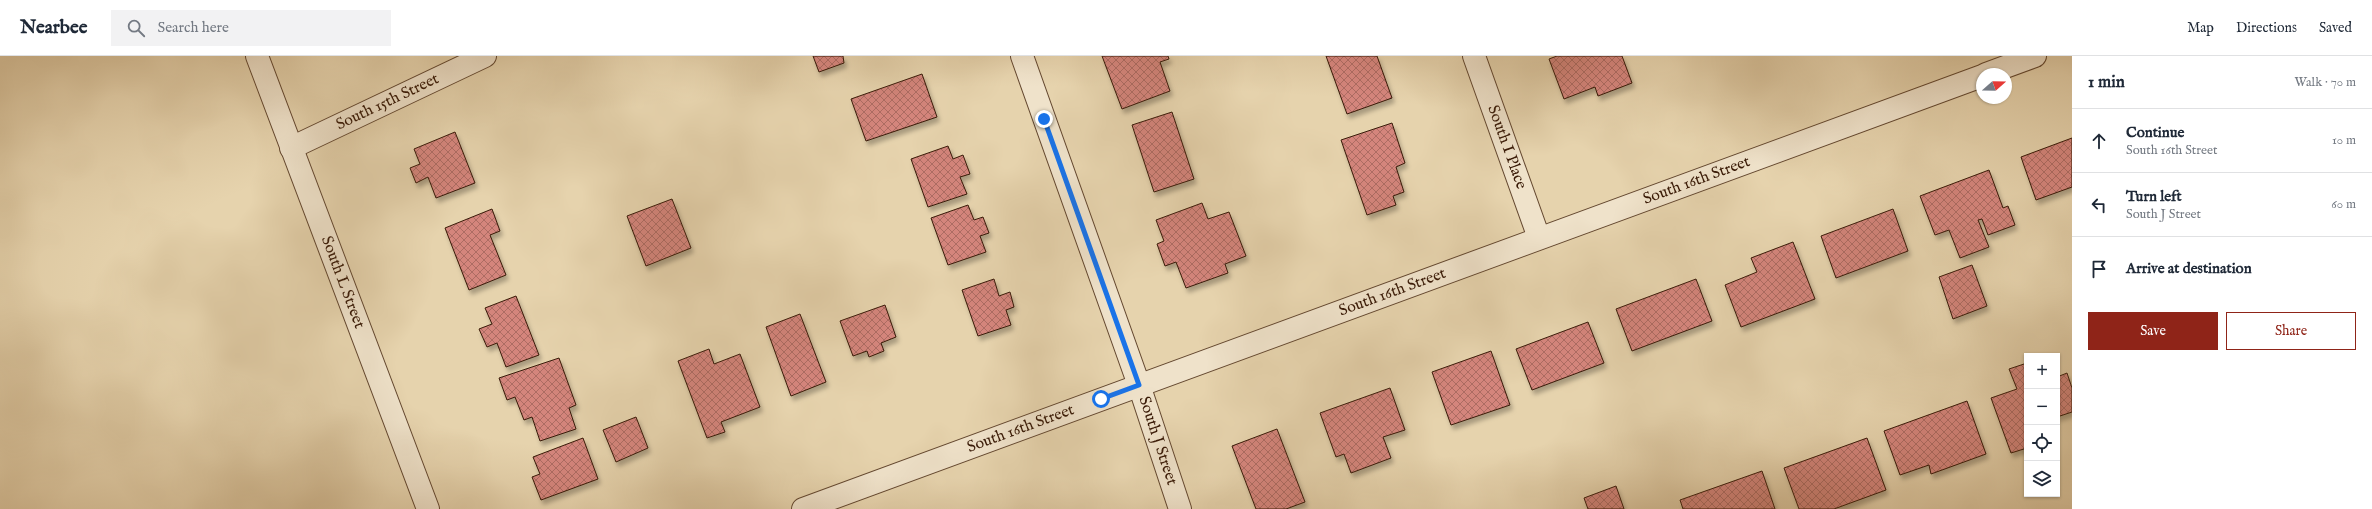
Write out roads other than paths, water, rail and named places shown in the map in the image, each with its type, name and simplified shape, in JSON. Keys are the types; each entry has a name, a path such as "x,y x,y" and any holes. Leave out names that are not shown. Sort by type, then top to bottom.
{"street":[{"name":"South L Street","path":"257,56 428,509"},
{"name":"South 15th Street","path":"292,148 485,56"},
{"name":"South J Street","path":"1022,56 1139,385 1180,509"},
{"name":"South I Place","path":"1474,56 1539,238"},
{"path":"2002,68 2035,56"},
{"name":"South 16th Street","path":"803,509 1976,78"}]}
